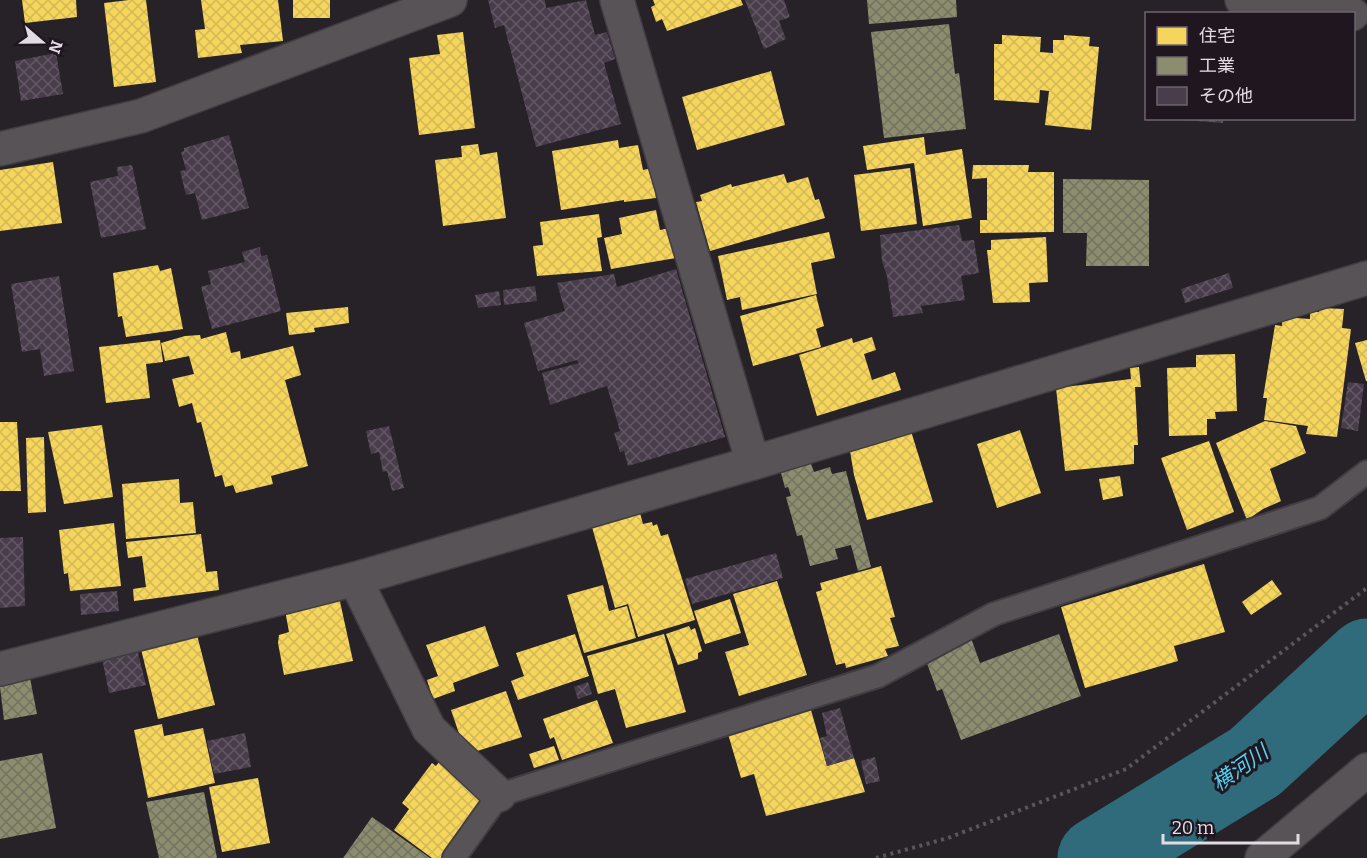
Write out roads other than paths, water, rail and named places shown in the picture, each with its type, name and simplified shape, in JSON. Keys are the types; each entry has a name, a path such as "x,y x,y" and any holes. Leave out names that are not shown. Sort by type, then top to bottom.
{"street":[{"path":"0,149 141,116 450,0"},
{"path":"617,0 753,463"},
{"path":"1242,0 1337,12"},
{"path":"0,669 355,579 753,463 1367,278"},
{"path":"355,579 429,729 499,795"},
{"path":"1262,858 1367,770"}],"lane":[{"path":"454,858 499,795 878,676 994,614 1320,508 1367,472"}],"waterway":[{"name":"横河川","path":"1098,858 1255,762 1367,659"}]}
